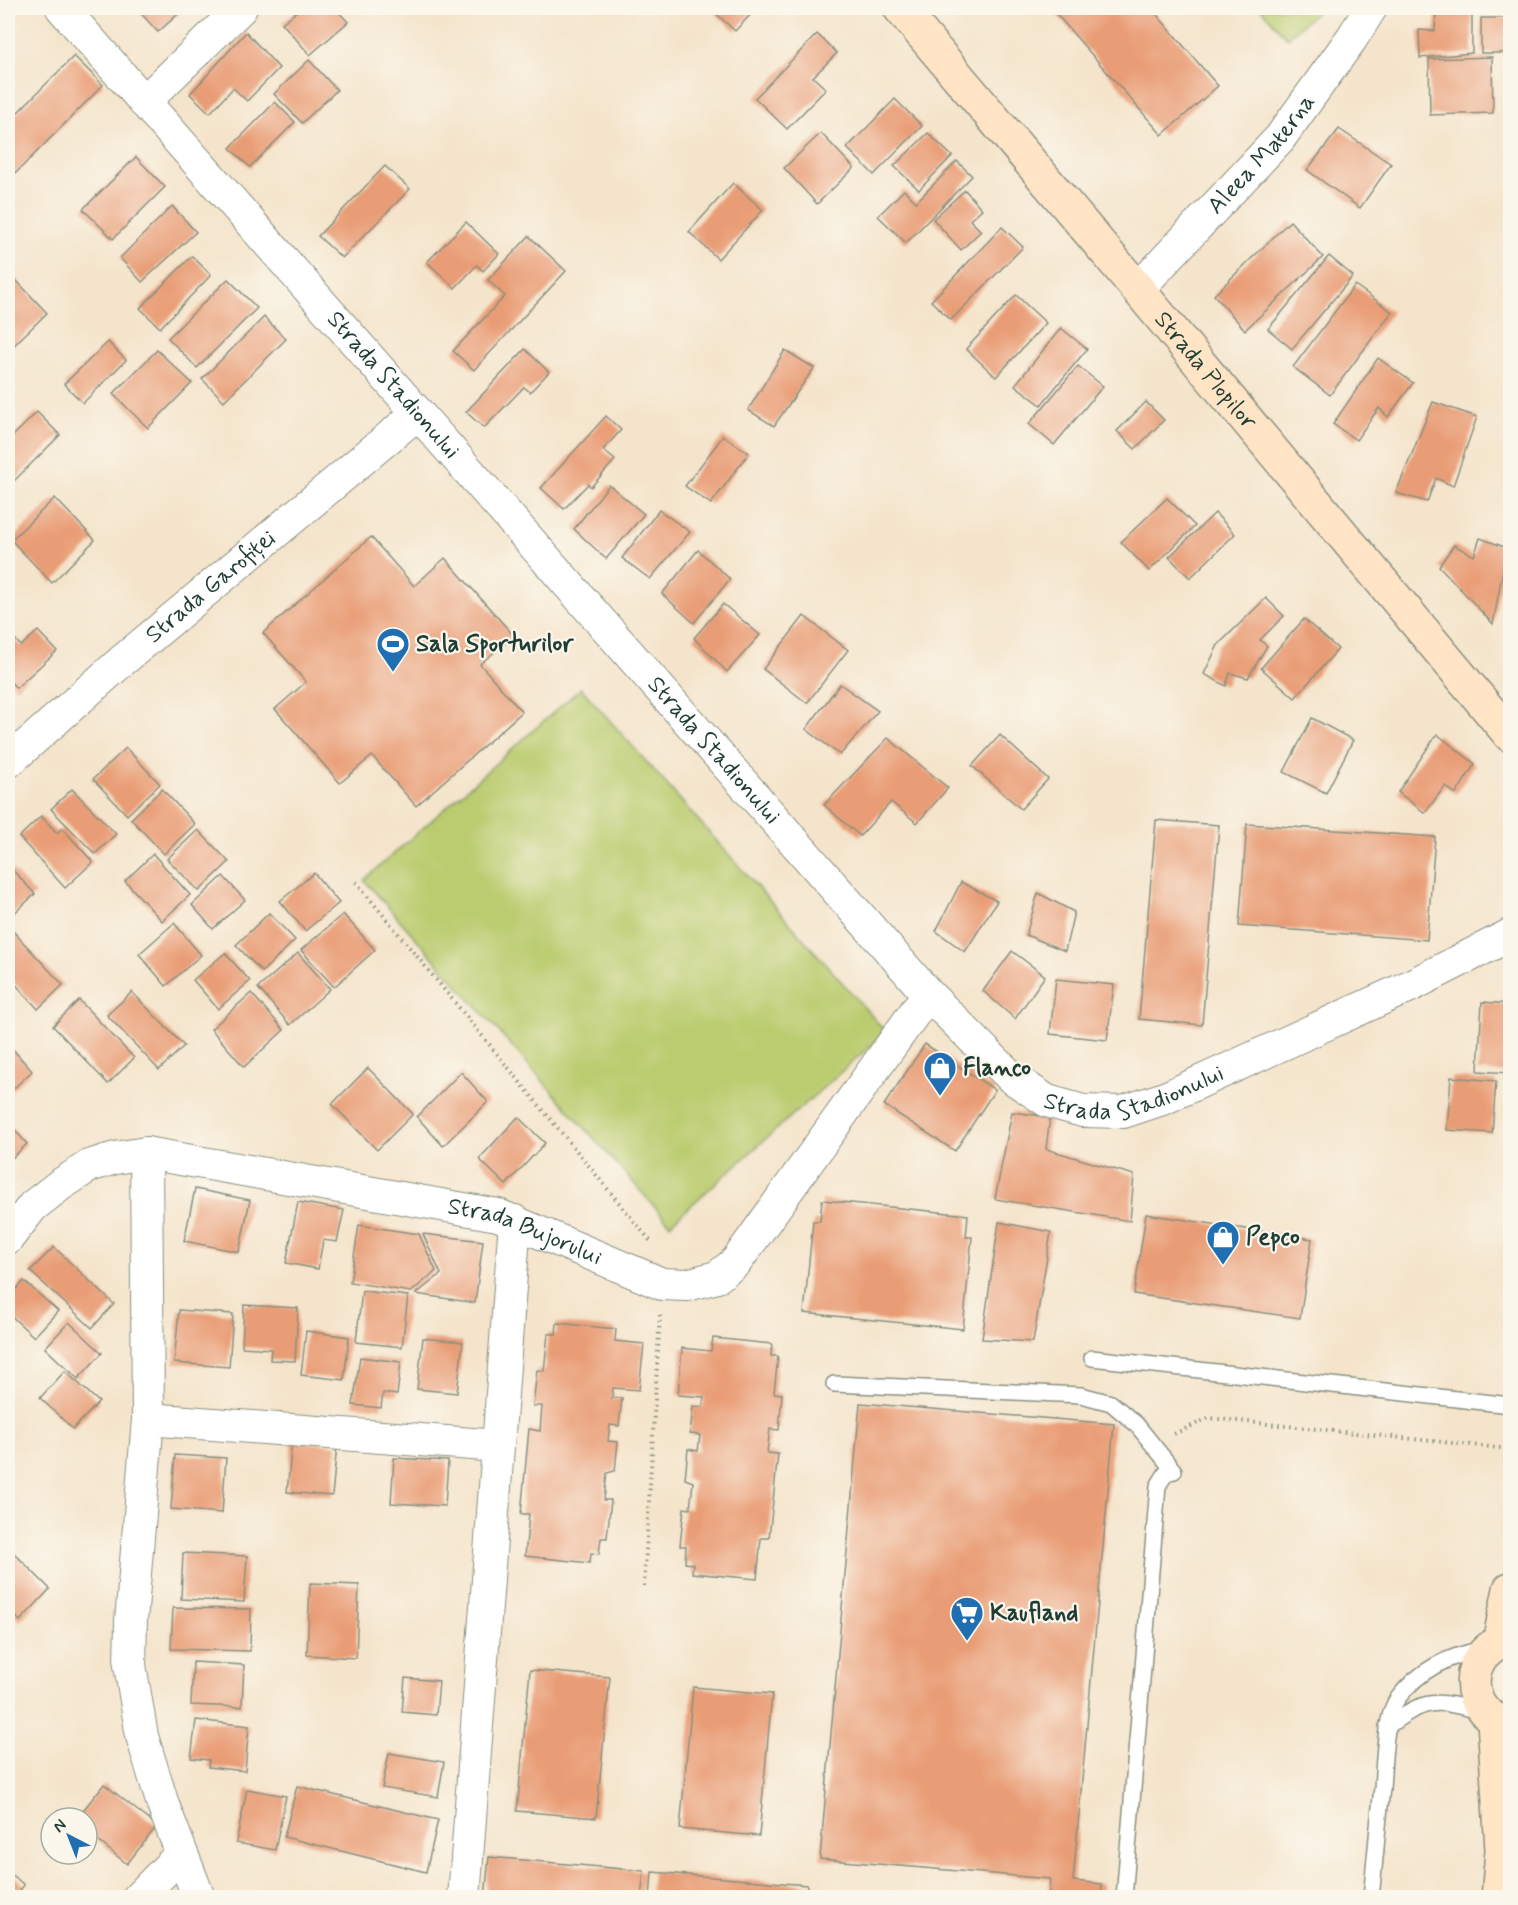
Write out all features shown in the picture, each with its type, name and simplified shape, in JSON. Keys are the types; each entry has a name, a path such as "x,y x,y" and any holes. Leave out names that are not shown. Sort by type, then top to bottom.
{"street":[{"name":"Strada Stadionului","path":"62,8 928,994 1011,1077 1047,1101 1083,1111 1123,1112 1165,1098 1412,985 1510,936"},
{"path":"144,102 241,8"},
{"name":"Strada Plopilor","path":"900,8 1510,735"},
{"name":"Aleea Materna","path":"1138,289 1280,138 1371,8"},
{"name":"Strada Garofiței","path":"8,762 122,661 418,413"},
{"path":"1479,698 1510,713"},
{"path":"675,1285 717,1277 736,1262 928,994"},
{"path":"146,1153 148,1419 131,1621 130,1665 142,1736 164,1805 200,1898"},
{"name":"Strada Bujorului","path":"8,1238 33,1206 89,1166 115,1158 146,1153 498,1215 675,1285"},
{"path":"464,1898 515,1221"},
{"path":"148,1419 498,1446"},
{"path":"1498,1898 1502,1850 1498,1720 1481,1707 1473,1686 1477,1664 1484,1654 1500,1643 1510,1589"},
{"path":"1502,1850 1510,1815"},
{"path":"138,1898 182,1854"}],"lane":[{"path":"1092,1358 1510,1406"},
{"path":"834,1384 1081,1395 1111,1403 1136,1424 1174,1471 1166,1473 1158,1486 1124,1898"},
{"path":"1371,1898 1388,1727 1396,1700 1416,1678 1438,1663 1458,1654 1500,1643"},
{"path":"1388,1727 1407,1712 1427,1704 1454,1704 1498,1720"}],"path":[{"path":"356,882 675,1285 644,1586"},
{"path":"1153,1444 1209,1418 1510,1449"}],"green space":[{"path":"1260,8 1321,8 1287,38"},
{"path":"581,688 886,1032 670,1224 364,880"}],"building":[{"path":"136,8 185,8 158,32"},
{"path":"301,8 335,8 348,22 310,55 282,23"},
{"path":"710,8 757,8 735,31"},
{"path":"1051,8 1151,8 1218,86 1162,135"},
{"path":"1436,8 1472,9 1472,53 1420,58 1419,30 1435,31"},
{"path":"1481,18 1510,18 1510,53 1481,53"},
{"path":"246,32 279,68 247,101 233,88 210,113 190,94"},
{"path":"817,34 837,53 813,77 826,89 787,129 755,98"},
{"path":"74,56 103,85 16,173 8,165 8,122"},
{"path":"1492,57 1493,113 1430,115 1429,59"},
{"path":"309,60 337,90 302,123 274,94"},
{"path":"895,99 922,126 874,175 847,148"},
{"path":"275,102 295,122 250,167 230,148"},
{"path":"1339,129 1391,164 1360,208 1307,170"},
{"path":"821,133 854,168 817,204 784,168"},
{"path":"928,133 952,156 919,190 894,166"},
{"path":"136,157 165,187 113,239 83,209"},
{"path":"957,161 972,176 906,243 878,216 904,190 916,202"},
{"path":"385,166 410,189 342,258 318,236"},
{"path":"733,183 763,210 718,259 689,232"},
{"path":"965,190 982,209 970,220 981,231 961,250 933,219"},
{"path":"172,206 196,232 142,282 120,258"},
{"path":"1290,221 1323,257 1245,330 1214,295"},
{"path":"466,222 499,254 483,271 477,265 455,288 427,262"},
{"path":"1002,227 1023,247 951,320 931,301"},
{"path":"529,236 566,271 474,370 453,351 505,296 488,280"},
{"path":"192,256 211,275 160,328 140,308"},
{"path":"1329,256 1353,276 1292,349 1268,329"},
{"path":"228,279 257,308 197,368 168,338"},
{"path":"16,280 47,313 8,351 8,288"},
{"path":"1355,285 1392,312 1330,395 1293,367"},
{"path":"1016,295 1046,323 996,377 966,349"},
{"path":"264,317 286,339 224,401 202,379"},
{"path":"1061,328 1087,349 1041,405 1015,385"},
{"path":"108,342 126,360 83,403 64,384"},
{"path":"525,349 549,372 530,392 524,387 484,428 466,412"},
{"path":"157,350 192,383 148,428 113,394"},
{"path":"785,350 814,368 774,426 748,410"},
{"path":"1378,358 1413,383 1388,417 1379,408 1356,440 1333,424"},
{"path":"1078,366 1103,386 1054,445 1029,424"},
{"path":"1146,402 1164,420 1135,449 1117,431"},
{"path":"1433,402 1477,417 1453,486 1436,478 1427,502 1396,493"},
{"path":"37,412 60,435 14,481 8,474 8,441"},
{"path":"606,416 621,430 603,450 615,460 591,487 588,484 564,509 541,488"},
{"path":"723,436 749,453 711,504 685,486"},
{"path":"609,485 644,514 606,559 574,529"},
{"path":"55,498 95,540 52,583 11,540"},
{"path":"1167,498 1195,526 1149,571 1121,542"},
{"path":"659,510 690,532 650,579 622,558"},
{"path":"1215,513 1235,534 1190,578 1169,557"},
{"name":"Sala Sporturilor","path":"371,537 414,586 445,558 514,636 480,664 522,712 416,806 372,756 340,783 275,709 306,682 263,633"},
{"path":"1480,538 1507,548 1493,624 1439,566 1454,545 1474,556"},
{"path":"698,550 730,579 694,623 662,594"},
{"path":"1266,598 1284,616 1260,640 1267,646 1248,678 1230,673 1226,686 1204,674 1218,645"},
{"path":"723,604 760,635 727,672 694,638"},
{"path":"804,616 848,650 807,703 763,669"},
{"path":"1304,619 1338,649 1295,698 1261,668"},
{"path":"8,631 21,646 38,631 57,651 16,688 8,679"},
{"path":"840,684 878,711 840,755 806,729"},
{"path":"1312,718 1353,740 1326,793 1284,772"},
{"path":"1437,734 1475,764 1456,794 1445,786 1425,813 1398,792"},
{"path":"1000,735 1048,779 1021,809 972,766"},
{"path":"888,738 948,788 917,823 891,802 860,836 824,805"},
{"path":"126,748 160,784 127,815 93,779"},
{"path":"72,789 116,834 95,854 51,809"},
{"path":"162,789 195,824 164,854 131,819"},
{"path":"41,816 57,833 62,828 93,862 65,888 19,837"},
{"path":"1156,820 1219,825 1202,1025 1139,1019"},
{"path":"1247,824 1435,837 1427,940 1239,926"},
{"path":"198,830 229,862 199,891 167,859"},
{"path":"153,854 190,895 162,921 125,881"},
{"path":"8,865 35,894 9,918 8,916"},
{"path":"314,873 339,903 305,931 280,901"},
{"path":"223,876 245,900 213,929 192,905"},
{"path":"961,882 997,901 965,952 936,931"},
{"path":"1038,893 1074,912 1065,951 1026,935"},
{"path":"269,913 295,940 262,972 236,945"},
{"path":"343,914 375,950 334,987 301,950"},
{"path":"174,923 201,955 166,986 139,954"},
{"path":"8,926 63,985 38,1009 8,976"},
{"path":"1012,951 1045,976 1015,1019 983,991"},
{"path":"225,953 250,981 218,1009 193,980"},
{"path":"298,953 330,989 290,1025 258,988"},
{"path":"1056,979 1114,985 1107,1040 1050,1034"},
{"path":"132,992 184,1046 159,1070 107,1015"},
{"path":"251,993 284,1030 244,1067 211,1029"},
{"path":"79,1000 134,1058 108,1084 53,1026"},
{"path":"1482,1002 1510,1004 1510,1073 1478,1071"},
{"path":"8,1044 32,1071 8,1094"},
{"name":"Flanco","path":"925,1044 995,1090 955,1151 884,1105"},
{"path":"368,1068 413,1114 377,1150 332,1104"},
{"path":"461,1072 488,1102 443,1146 417,1117"},
{"path":"1451,1077 1496,1081 1492,1133 1447,1130"},
{"path":"1012,1112 1050,1117 1046,1149 1134,1175 1130,1221 995,1199"},
{"path":"518,1117 545,1143 506,1185 479,1159"},
{"path":"8,1122 27,1144 8,1162"},
{"path":"195,1189 250,1200 239,1252 184,1241"},
{"path":"822,1200 968,1215 966,1237 972,1237 963,1329 804,1313 813,1221 820,1221"},
{"path":"298,1202 344,1210 337,1242 323,1240 318,1269 286,1263"},
{"name":"Pepco","path":"1146,1214 1312,1239 1300,1318 1134,1294"},
{"path":"999,1222 1051,1232 1033,1342 982,1339"},
{"path":"359,1225 419,1234 436,1271 411,1292 350,1282"},
{"path":"423,1234 483,1241 475,1303 416,1294 441,1274"},
{"path":"54,1247 114,1304 92,1328 30,1271"},
{"path":"24,1281 58,1311 34,1337 8,1313 8,1298"},
{"path":"362,1291 408,1296 402,1347 356,1342"},
{"path":"244,1305 298,1308 295,1361 270,1360 271,1349 242,1347"},
{"path":"179,1310 233,1314 229,1367 174,1363"},
{"path":"69,1322 102,1353 78,1379 45,1348"},
{"path":"557,1323 616,1329 615,1341 644,1344 639,1390 613,1388 612,1398 622,1398 619,1426 610,1425 608,1441 618,1442 615,1471 607,1473 604,1500 611,1500 607,1538 601,1538 599,1554 591,1553 590,1563 525,1556 529,1514 521,1514 529,1429 540,1431 542,1406 533,1406 537,1370 544,1371 548,1334 556,1334"},
{"path":"306,1331 349,1337 344,1380 301,1375"},
{"path":"423,1338 463,1342 457,1393 417,1389"},
{"path":"713,1338 772,1344 771,1356 778,1356 774,1393 782,1394 779,1430 770,1429 767,1453 778,1454 769,1538 761,1538 757,1579 692,1573 693,1564 685,1563 686,1546 680,1546 684,1508 690,1509 693,1482 685,1479 688,1449 698,1451 700,1435 690,1434 693,1406 703,1407 704,1397 678,1395 682,1348 711,1351"},
{"path":"360,1357 401,1362 397,1395 383,1393 381,1408 353,1405"},
{"path":"65,1371 99,1402 73,1429 40,1398"},
{"name":"Kaufland","path":"860,1403 1114,1424 1073,1881 1102,1884 1101,1898 1048,1898 1050,1879 820,1859"},
{"path":"292,1441 337,1445 332,1496 287,1492"},
{"path":"175,1455 226,1458 222,1513 171,1509"},
{"path":"394,1458 448,1461 445,1506 391,1503"},
{"path":"8,1547 50,1589 20,1621 8,1609"},
{"path":"183,1553 247,1556 244,1602 181,1599"},
{"path":"310,1583 359,1585 356,1658 307,1655"},
{"path":"173,1608 251,1609 250,1651 171,1649"},
{"path":"193,1662 244,1665 242,1707 191,1705"},
{"path":"530,1670 610,1677 596,1818 517,1811"},
{"path":"405,1678 439,1681 436,1715 402,1712"},
{"path":"693,1687 772,1694 759,1836 680,1829"},
{"path":"196,1720 249,1726 245,1771 208,1767 209,1760 191,1758"},
{"path":"389,1753 444,1762 438,1797 382,1788"},
{"path":"104,1784 157,1826 127,1864 99,1842 99,1806 87,1806"},
{"path":"297,1786 438,1820 426,1872 284,1837"},
{"path":"247,1789 286,1796 275,1850 236,1843"},
{"path":"489,1857 644,1871 641,1898 485,1898"},
{"path":"8,1871 24,1885 14,1898 8,1898"},
{"path":"652,1872 807,1885 806,1898 650,1898"}],"place":[{"name":"Sala Sporturilor","path":"393,673"},
{"name":"Flanco","path":"940,1097"},
{"name":"Pepco","path":"1223,1266"},
{"name":"Kaufland","path":"967,1642"}]}
